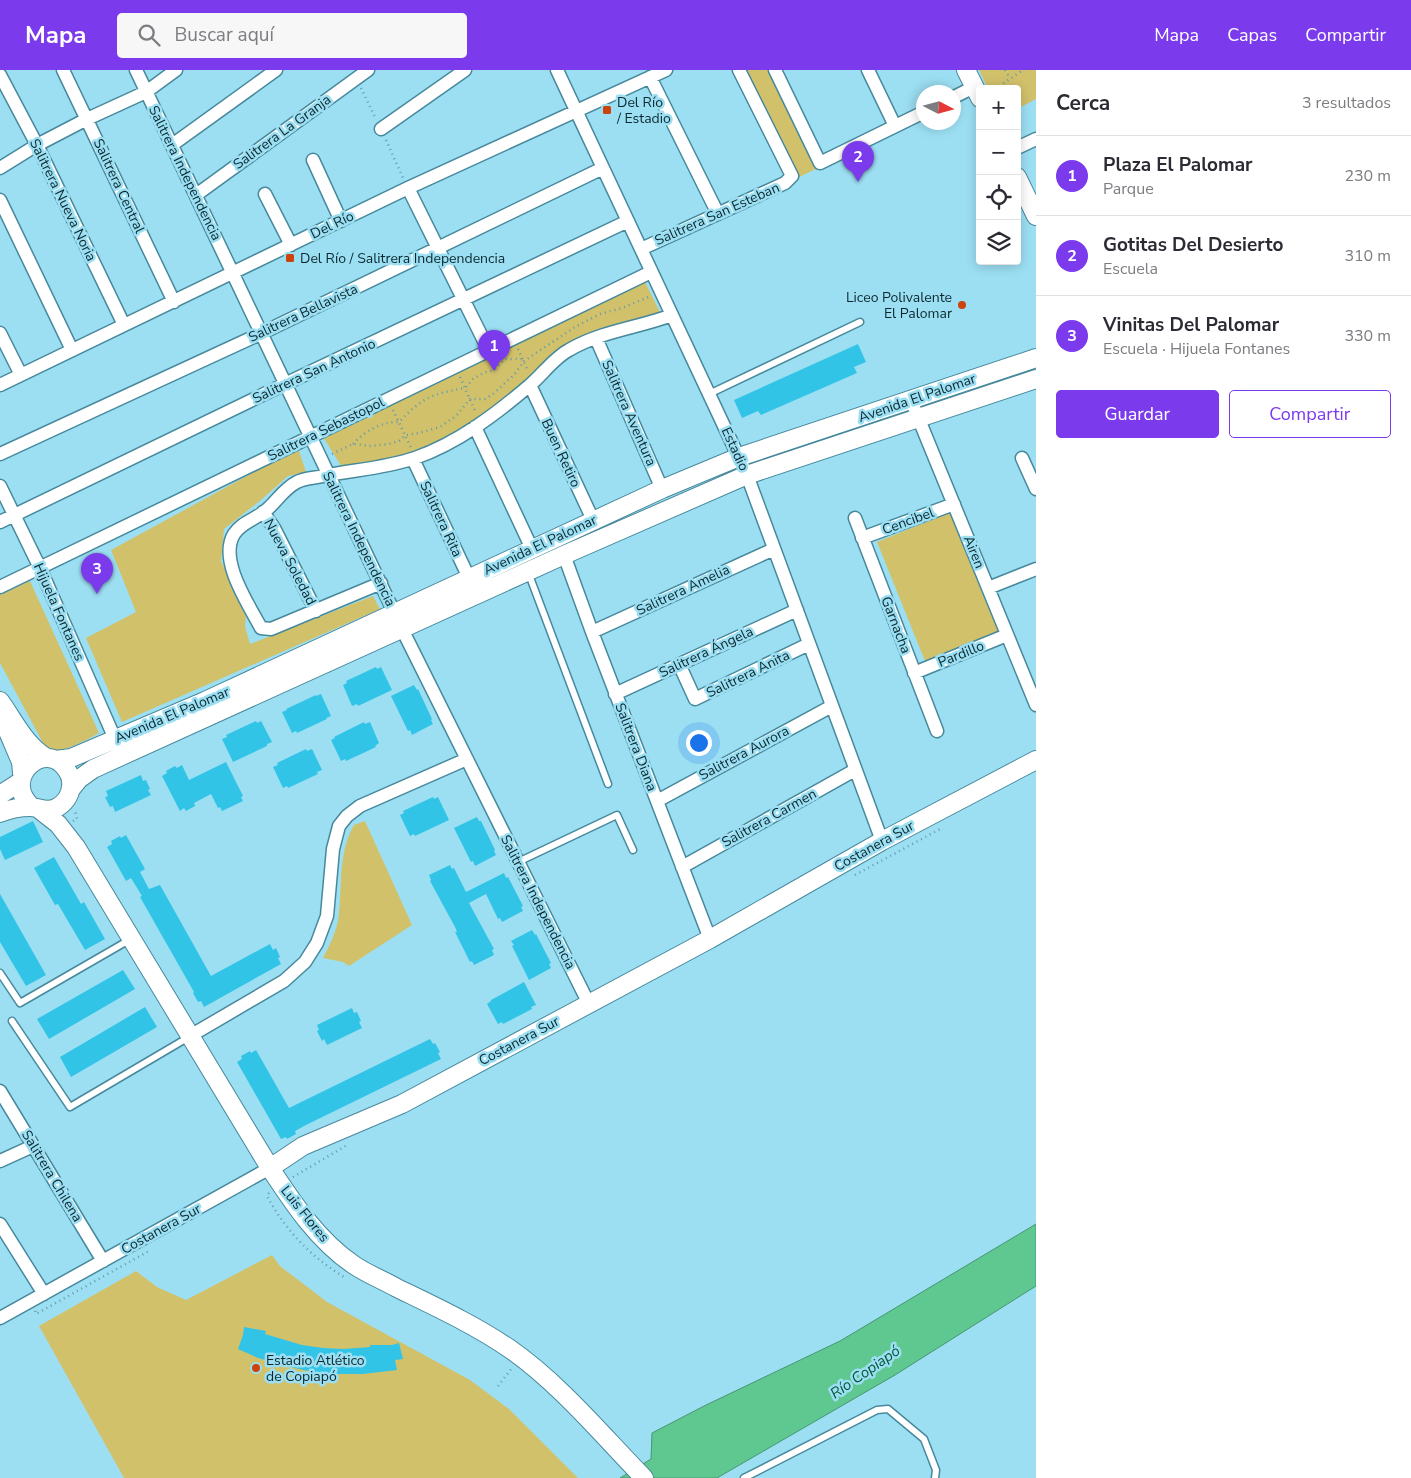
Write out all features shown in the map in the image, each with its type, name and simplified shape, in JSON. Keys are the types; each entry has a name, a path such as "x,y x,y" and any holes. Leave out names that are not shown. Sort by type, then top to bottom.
{"street":[{"name":"Salitrera Central","path":"63,70 174,302"},
{"name":"Salitrera Independencia","path":"136,70 398,621 589,1004"},
{"path":"0,168 37,145 87,119 146,92 176,70"},
{"path":"172,146 276,70"},
{"name":"Salitrera La Granja","path":"196,195 368,70"},
{"path":"380,129 465,70"},
{"name":"Estadio","path":"557,70 747,475 882,841"},
{"name":"Del Río","path":"0,385 408,188 666,70"},
{"name":"Salitrera San Esteban","path":"641,249 785,184 792,176 739,70"},
{"path":"775,70 820,163 916,116"},
{"path":"868,70 895,126"},
{"path":"966,70 976,91"},
{"name":"Salitrera Nueva Noria","path":"0,75 37,145 124,325"},
{"path":"650,78 718,214"},
{"path":"961,96 976,93"},
{"path":"1021,146 1036,139"},
{"path":"313,160 341,221"},
{"name":"Salitrera Bellavista","path":"0,454 262,333 603,168"},
{"path":"1021,185 1036,216"},
{"path":"408,188 489,351"},
{"path":"266,194 291,245"},
{"path":"0,200 72,350"},
{"name":"Salitrera San Antonio","path":"0,522 628,222"},
{"name":"Salitrera Sebastopol","path":"0,587 652,272"},
{"path":"381,583 271,629 261,628 232,571 229,544 242,524 263,512 282,492 298,481 414,458 435,449 502,409 567,350 631,326 653,322 672,315"},
{"path":"0,333 21,374"},
{"name":"Salitrera Aventura","path":"596,338 662,489"},
{"name":"Avenida El Palomar","path":"70,799 79,778 94,769 398,621 469,578 593,520 739,457 1036,358"},
{"name":"Avenida El Palomar","path":"52,759 71,758 398,621 527,572 747,475 1036,379"},
{"name":"Buen Retiro","path":"531,384 593,520"},
{"name":"Airen","path":"910,400 1036,705"},
{"path":"478,425 532,549"},
{"name":"Salitrera Rita","path":"414,458 469,578"},
{"path":"1022,458 1036,489"},
{"name":"Hijuela Fontanes","path":"0,486 40,568 115,739"},
{"name":"Cencibel","path":"862,538 954,504"},
{"name":"Nueva Soledad","path":"263,512 274,528 316,611"},
{"name":"Garnacha","path":"855,518 937,731"},
{"name":"Salitrera Amelia","path":"592,632 774,549"},
{"name":"Salitrera Diana","path":"564,555 710,939"},
{"path":"988,588 1036,569"},
{"name":"Salitrera Ángela","path":"616,694 797,610"},
{"name":"Pardillo","path":"914,673 1007,635"},
{"name":"Salitrera Anita","path":"679,664 695,699 809,644"},
{"path":"0,701 35,751 64,766 69,773 71,781 70,799 56,808 17,808 0,813"},
{"name":"Salitrera Aurora","path":"657,800 832,706"},
{"path":"1,719 21,762 22,795 26,802 36,809"},
{"path":"0,795 21,778 31,763 39,759 52,759"},
{"path":"190,1036 284,981 305,962 317,943 327,916 333,849 340,826 347,816 360,806 466,759"},
{"name":"Costanera Sur","path":"0,1318 265,1171 303,1146 402,1104 710,939 882,841 1036,760"},
{"name":"Salitrera Carmen","path":"682,867 855,770"},
{"name":"Luis Flores","path":"70,799 64,811 76,847"},
{"name":"Luis Flores","path":"36,809 58,824 76,847 190,1036 265,1171 330,1245 347,1260 380,1279 471,1324 510,1350 539,1372 557,1389 644,1478"},
{"name":"Salitrera Chilena","path":"1,1094 103,1261"},
{"path":"0,1161 33,1146"},
{"path":"0,1224 44,1294"}],"lane":[{"path":"709,394 860,322"},
{"path":"527,572 608,784"},
{"path":"518,862 617,815 633,850"},
{"path":"0,973 20,1003 132,939"},
{"path":"12,1021 70,1107 190,1036"},
{"path":"744,1478 876,1410 888,1409 924,1440 936,1470 935,1478"}],"path":[{"path":"1006,70 1010,78"},
{"path":"1000,85 1023,70"},
{"path":"470,399 485,399 493,394 514,375 523,360 575,326 661,292"},
{"path":"579,306 596,338"},
{"path":"514,338 531,384"},
{"path":"322,460 353,444 370,429 387,422 399,422 411,409 429,398 445,391 465,388 473,378 483,372 494,370 505,359 523,360"},
{"path":"454,367 470,399 478,425"},
{"path":"388,399 406,435 414,458"},
{"path":"353,444 371,446 388,444 399,441 406,435 430,430 449,422 461,412 470,399"},
{"path":"67,824 77,819 70,799"},
{"path":"265,1171 271,1190 267,1196 300,1243 322,1264 347,1280"},
{"path":"498,1386 513,1366"}],"shaded area":[{"path":"744,70 771,70 818,168 795,179"},
{"path":"979,70 1036,70 1036,99 1021,107 1021,85 986,85"},
{"path":"644,280 660,312 595,332 495,410 427,448 345,472 320,432"},
{"path":"298,448 306,472 288,476 224,529 221,561 246,617 245,626 250,644 373,596 380,609 122,722 86,638 136,612 111,550"},
{"path":"951,512 999,631 925,661 877,542"},
{"path":"30,581 99,733 65,749 52,750 44,745 0,663 0,595"},
{"path":"365,821 412,925 349,966 343,962 323,958 334,936 338,921 345,848 354,825"},
{"name":"Estadio Atlético de Copiapó","path":"272,1255 280,1266 327,1302 470,1380 509,1409 578,1478 124,1478 39,1326 136,1271 157,1287 186,1300"}],"water":[{"name":"Río Copiapó","path":"1036,1224 1036,1286 895,1375 717,1478 620,1478 651,1459 652,1433 840,1341"}],"building":[{"path":"858,344 866,362 854,367 857,373 761,415 758,411 742,418 734,400"},
{"path":"376,667 377,669 381,667 392,690 358,706 357,704 352,706 343,685 347,683 346,681"},
{"path":"414,685 418,689 433,724 412,735 410,730 408,731 391,696"},
{"path":"321,694 331,716 297,733 296,731 292,733 282,712"},
{"path":"256,721 257,723 261,721 272,742 233,762 222,739 227,737 226,735"},
{"path":"364,722 365,724 370,722 379,743 376,747 346,761 345,759 341,761 331,740"},
{"path":"306,749 307,751 312,749 322,770 317,772 318,774 288,788 287,786 283,788 273,767 278,765 277,763"},
{"path":"226,762 243,796 241,797 243,801 222,811 220,807 218,808 211,794 194,803 195,806 186,811 184,808 180,811 162,776 167,773 166,771 175,766 177,768 182,765 189,780"},
{"path":"141,775 143,781 146,780 151,795 115,812 113,806 110,807 105,797 108,796 106,791"},
{"path":"433,797 434,799 438,797 449,820 415,836 414,834 410,836 400,815 404,813 403,811"},
{"path":"477,817 481,821 496,855 475,866 473,861 471,862 454,828"},
{"path":"33,821 43,842 5,860 0,849 0,837"},
{"path":"126,835 145,869 140,872 149,889 160,885 211,976 270,944 273,950 276,948 281,964 204,1007 201,1001 198,1002 140,897 142,896 131,878 126,881 107,847 112,844 111,841"},
{"path":"54,857 81,904 84,902 105,939 85,950 58,904 55,905 34,868"},
{"path":"450,865 452,869 454,868 466,892 504,873 523,906 521,907 523,911 502,922 500,918 498,919 486,894 469,903 494,949 492,950 494,955 474,965 472,961 470,962 455,932 457,932 455,927 430,881 429,875"},
{"path":"0,894 46,975 26,986 0,942"},
{"path":"532,930 551,963 549,964 551,968 529,980 511,941"},
{"path":"123,970 135,989 49,1039 37,1019"},
{"path":"524,982 536,1005 503,1024 502,1022 498,1024 487,1004"},
{"path":"145,1007 157,1027 71,1077 60,1057"},
{"path":"352,1008 354,1013 357,1012 362,1028 327,1045 324,1039 322,1041 317,1031 319,1030 317,1025"},
{"path":"430,1039 433,1044 435,1043 440,1052 438,1053 441,1059 306,1125 295,1131 296,1134 287,1139 286,1137 281,1139 237,1062 242,1059 241,1056 256,1050 289,1108"},
{"path":"244,1327 266,1331 265,1334 302,1345 323,1348 343,1349 399,1343 403,1359 395,1360 397,1370 363,1374 313,1372 258,1358 238,1349"}],"place":[{"name":"Del Río / Estadio","path":"607,110"},
{"name":"Gotitas Del Desierto","path":"858,182"},
{"name":"Del Río / Salitrera Independencia","path":"290,258"},
{"name":"Liceo Polivalente El Palomar","path":"962,305"},
{"name":"Plaza El Palomar","path":"494,371"},
{"name":"Vinitas Del Palomar","path":"97,594"},
{"name":"Estadio Atlético de Copiapó","path":"256,1368"}]}
